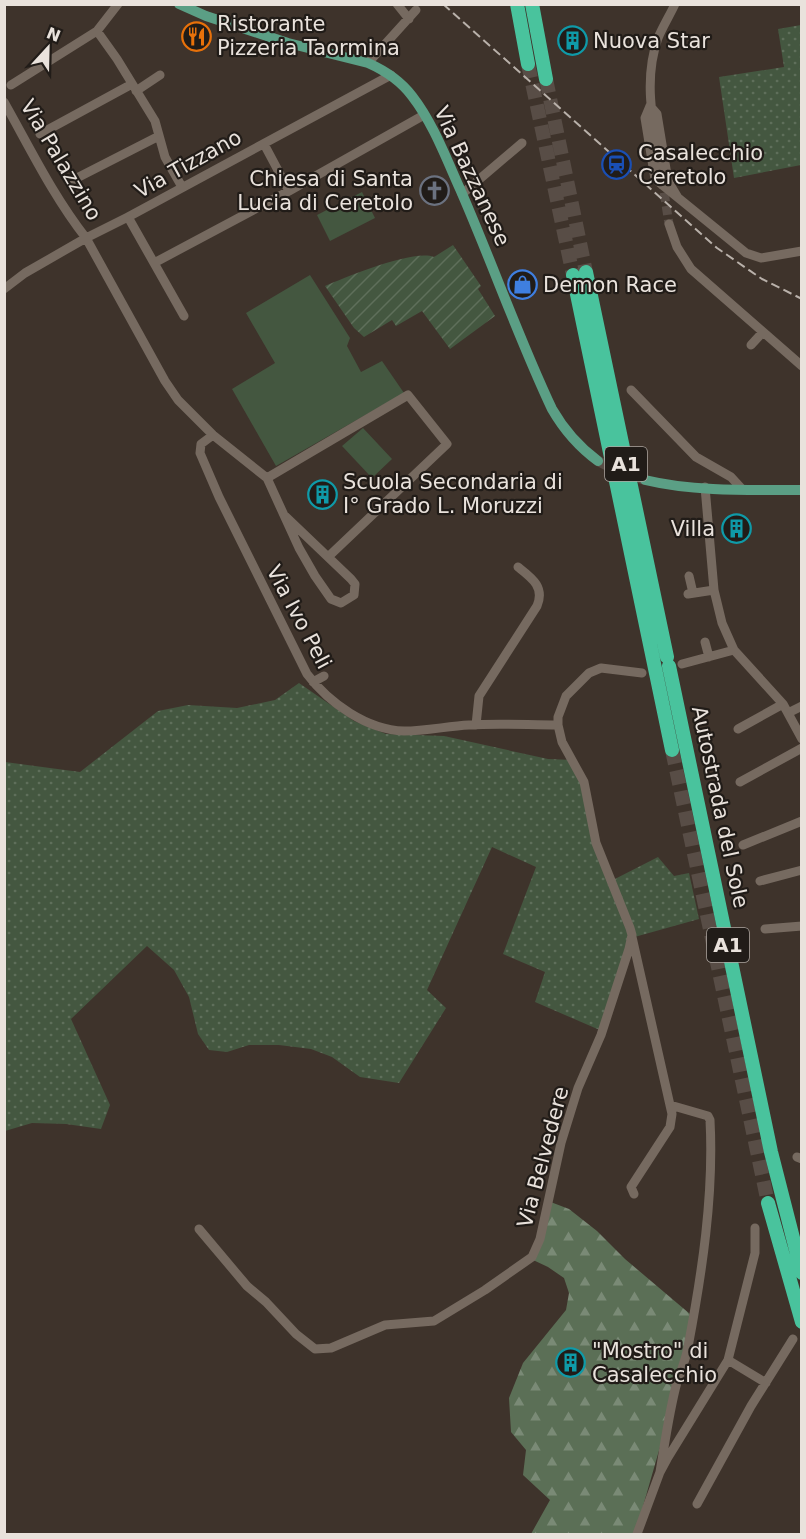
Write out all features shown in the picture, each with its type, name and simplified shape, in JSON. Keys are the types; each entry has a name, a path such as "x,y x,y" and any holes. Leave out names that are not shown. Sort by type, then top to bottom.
{"highway":[{"path":"517,4 528,64"},
{"path":"533,4 546,79"},
{"name":"Autostrada del Sole","path":"672,750 579,273 673,662 771,1152 801,1273"},
{"path":"768,1203 801,1319"}],"main road":[{"name":"Via Bazzanese","path":"179,4 288,43 368,63 391,75 412,96 424,115 462,194 552,409 566,431 598,461"},
{"path":"645,480 705,487 801,490"}],"street":[{"path":"11,86 97,31 118,4"},
{"path":"397,4 409,19"},
{"path":"660,166 649,87 658,38 675,4"},
{"path":"368,63 416,10"},
{"path":"97,31 155,121 165,157 182,187"},
{"path":"40,135 160,75"},
{"name":"Via Tizzano","path":"5,288 25,273 86,238 128,218 391,75"},
{"name":"Via Palazzino","path":"4,102 70,218 86,238 165,381 178,400 213,435 267,478"},
{"path":"650,106 645,118 655,179 746,253 761,258 801,251"},
{"path":"650,106 657,114 668,181 677,195"},
{"path":"154,263 424,115"},
{"path":"69,182 159,136"},
{"path":"462,194 522,143"},
{"path":"264,144 289,191"},
{"path":"128,218 184,316"},
{"path":"669,224 677,247 691,269 801,366"},
{"path":"751,345 762,333"},
{"path":"631,390 696,457 731,477 741,489"},
{"path":"284,514 355,584 354,595 341,603 331,599 315,576 284,514 267,478 408,394 447,444 328,557"},
{"name":"Via Ivo Peli","path":"213,435 201,444 200,453 306,674 313,682 344,708 365,721 385,729 405,731 476,725 558,725"},
{"path":"705,487 714,590 722,622 734,650 785,708 801,738"},
{"path":"476,725 479,696 537,606 540,597 539,587 518,567"},
{"path":"689,576 691,593 714,590"},
{"path":"705,642 709,657"},
{"path":"673,662 709,657 734,650"},
{"path":"634,1194 631,1187 670,1127 672,1114 627,917 596,843 584,782 562,742 558,725 562,702 589,673 601,668 642,673"},
{"path":"313,682 324,676"},
{"path":"738,729 785,708 801,706"},
{"path":"740,782 801,748"},
{"path":"743,845 801,821"},
{"path":"760,881 801,870"},
{"path":"765,929 801,926"},
{"name":"Via Belvedere","path":"199,1229 247,1286 266,1302 296,1334 315,1348 331,1348 385,1325 434,1321 485,1290 532,1257 540,1239 561,1143 578,1088 601,1035 632,935"},
{"path":"660,1472 677,1382 687,1351 706,1226 711,1151 708,1116 670,1105"},
{"path":"638,1534 660,1472 728,1360 755,1253 755,1228"},
{"path":"697,1504 751,1406 793,1339"},
{"path":"728,1360 766,1383"}],"green space":[{"path":"801,25 801,165 734,178 719,77 784,67 778,29"},
{"path":"362,192 375,218 330,241 317,215"},
{"path":"453,245 481,286 478,289 495,316 450,349 422,311 396,326 392,320 364,337 354,328 325,286 396,260 411,257 434,257"},
{"path":"310,275 350,338 347,346 361,372 382,361 404,393 276,466 232,389 275,363 246,313"},
{"path":"363,428 392,459 372,478 342,446"},
{"path":"299,683 354,721 386,734 444,736 548,759 573,760 584,781 609,882 658,857 674,876 689,873 699,919 631,938 602,1031 535,1002 545,972 503,954 536,867 492,847 427,990 446,1008 399,1083 360,1077 332,1057 311,1049 279,1045 249,1045 227,1052 209,1050 198,1034 189,997 174,970 147,946 71,1019 110,1105 101,1129 66,1124 32,1123 5,1131 5,762 80,772 158,711 188,705 237,708 275,700"},
{"path":"548,1201 569,1209 597,1231 625,1259 690,1314 683,1367 635,1534 531,1534 550,1500 523,1475 526,1450 511,1432 509,1398 523,1363 566,1310 569,1293 564,1278 531,1259"}],"tunnel":[{"path":"528,64 573,275"},
{"path":"546,79 586,272"},
{"path":"660,166 669,224"},
{"path":"598,461 622,473 645,480"},
{"path":"672,750 768,1203"}],"railway":[{"path":"443,4 717,248 762,279 802,299"}],"place":[{"name":"Ristorante Pizzeria Taormina","path":"196,36"},
{"name":"Nuova Star","path":"572,41"},
{"name":"Casalecchio Ceretolo","path":"617,165"},
{"name":"Chiesa di Santa Lucia di Ceretolo","path":"434,191"},
{"name":"Demon Race","path":"522,285"},
{"name":"Scuola Secondaria di I° Grado L. Moruzzi","path":"322,494"},
{"name":"Villa","path":"736,529"},
{"name":"\"Mostro\" di Casalecchio","path":"571,1363"}]}
